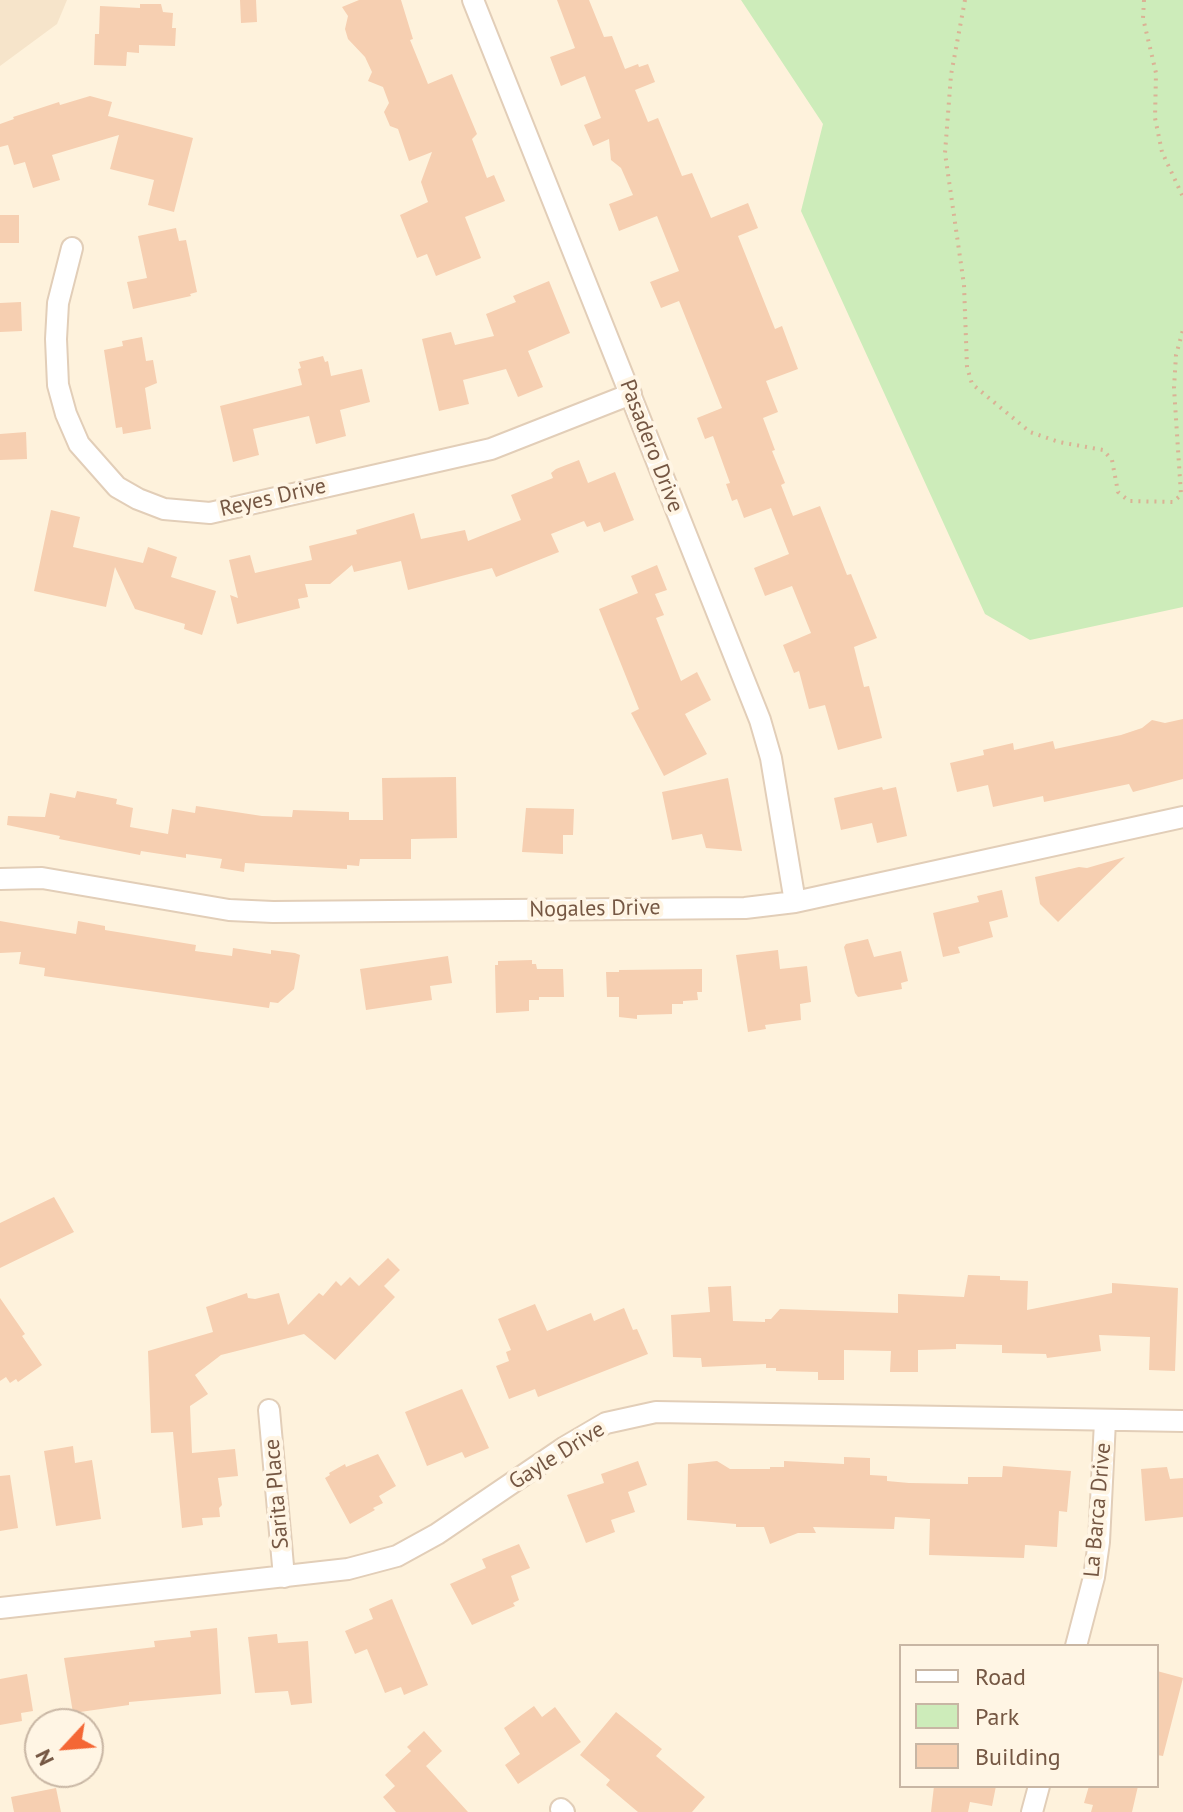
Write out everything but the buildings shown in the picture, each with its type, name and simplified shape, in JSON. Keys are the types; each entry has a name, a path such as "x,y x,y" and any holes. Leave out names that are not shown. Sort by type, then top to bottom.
{"street":[{"name":"Pasadero Drive","path":"473,0 760,720 771,758 795,902"},
{"name":"Reyes Drive","path":"72,248 58,303 56,339 58,385 66,414 79,444 117,487 164,509 210,513 491,449 631,394"},
{"name":"Nogales Drive","path":"0,879 42,878 229,910 273,912 745,908 795,902 1183,817"},
{"name":"Sarita Place","path":"269,1410 284,1577"},
{"name":"Gayle Drive","path":"0,1608 348,1569 397,1556 437,1534 565,1447 606,1423 656,1412 1183,1421"},
{"name":"La Barca Drive","path":"1077,1644 1094,1577 1099,1542 1105,1421"},
{"path":"1032,1812 1038,1788"}],"path":[{"path":"965,0 951,75 945,153 964,285 967,367 972,384 1030,432 1059,442 1103,450 1112,460 1118,492 1129,501 1173,502 1181,495 1174,388 1176,355 1183,330"},
{"path":"1144,0 1143,18 1156,73 1155,118 1162,152 1183,197"}],"shaded area":[{"path":"0,0 67,0 57,24 0,66"}],"green space":[{"path":"741,0 1183,0 1183,607 1030,640 985,614 801,211 823,124"}]}
